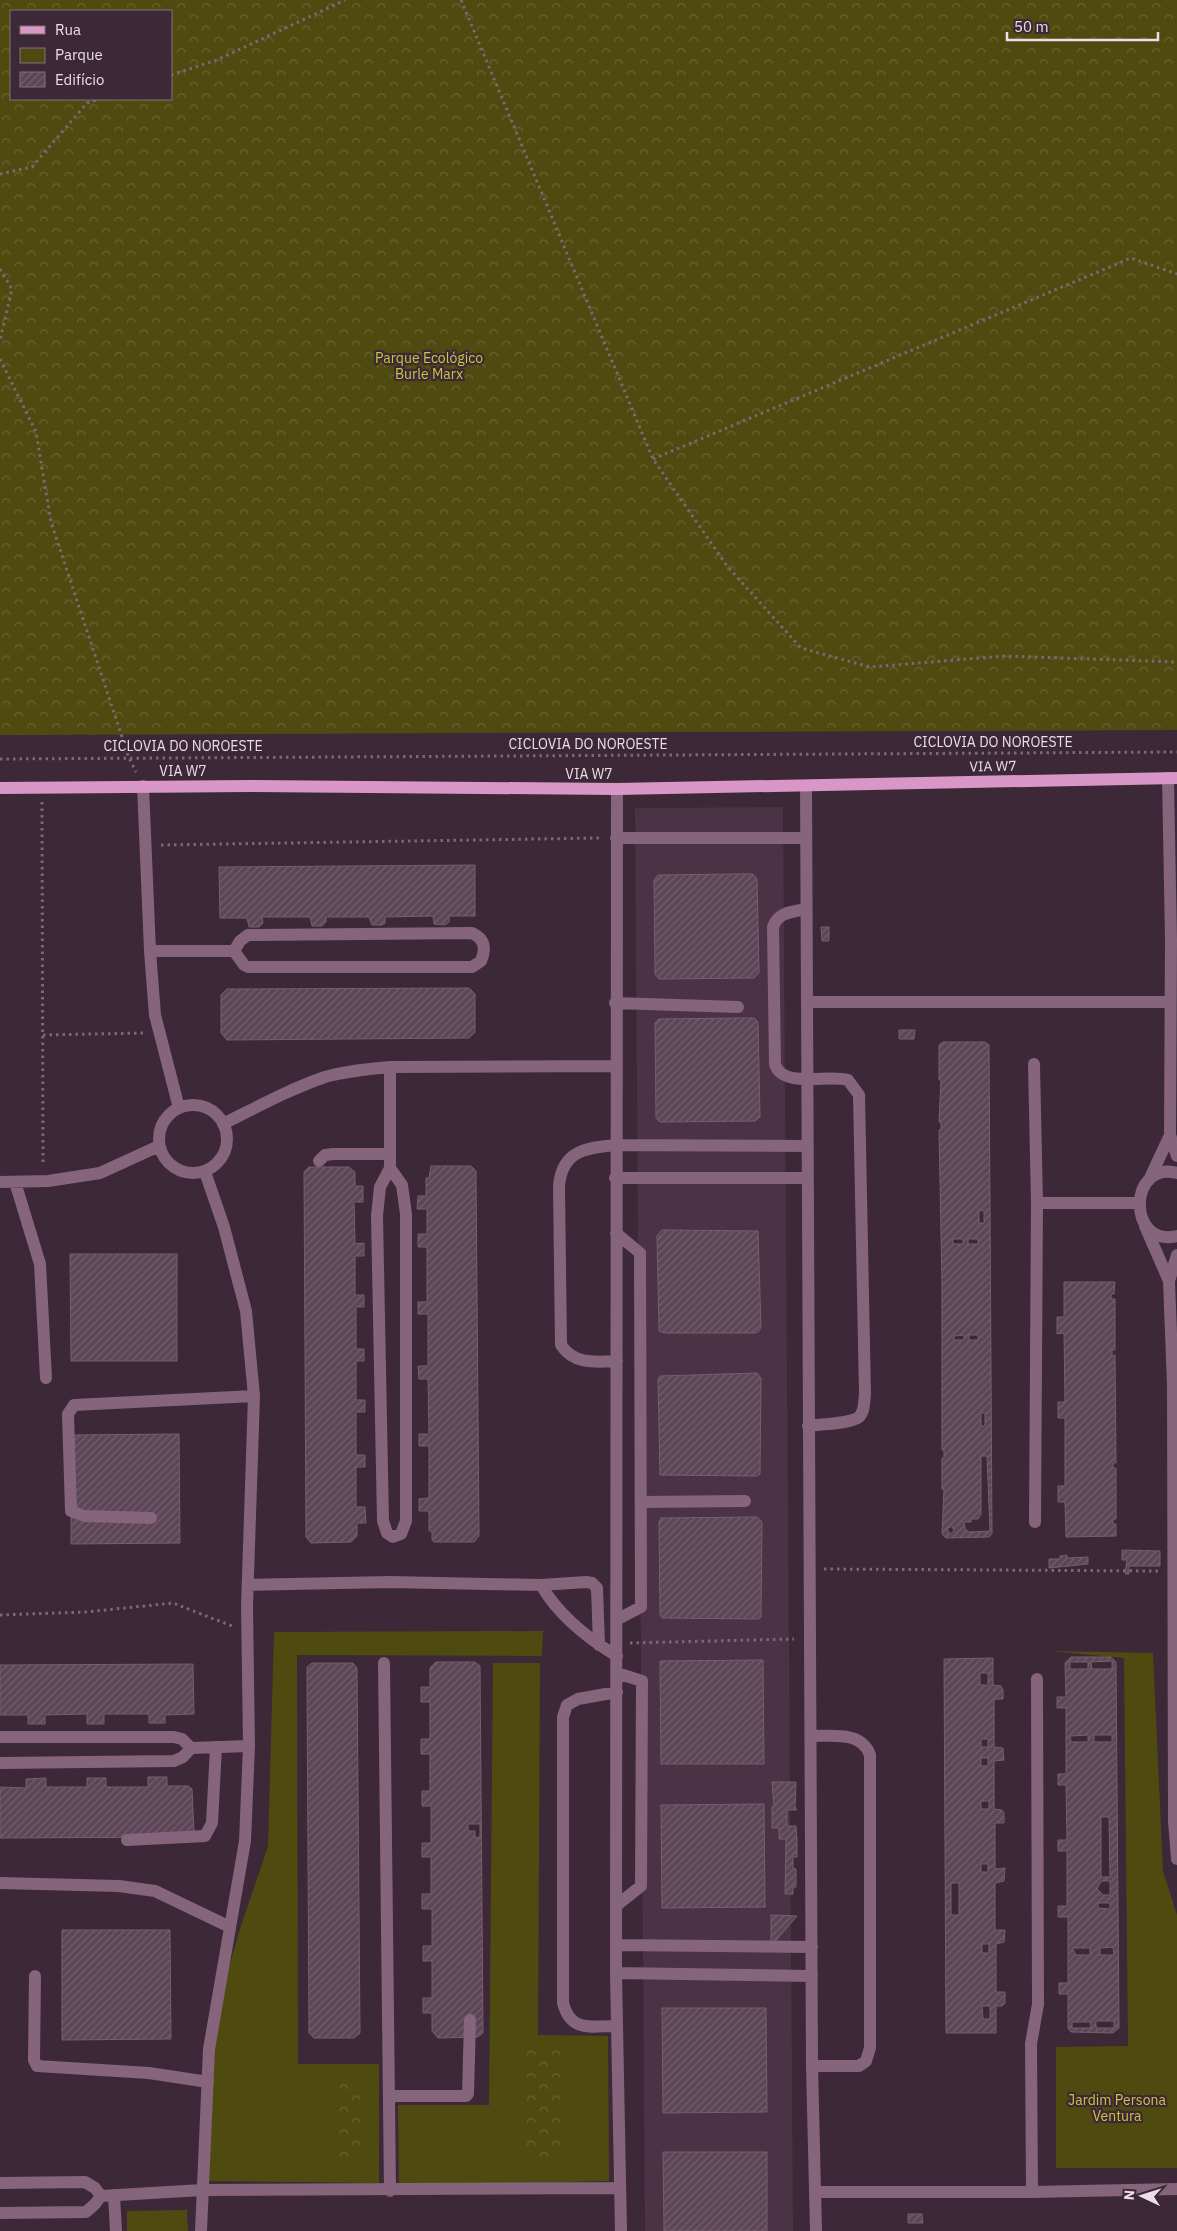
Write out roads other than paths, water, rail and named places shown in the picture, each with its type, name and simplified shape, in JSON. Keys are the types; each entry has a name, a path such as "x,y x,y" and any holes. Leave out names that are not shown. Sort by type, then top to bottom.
{"main road":[{"name":"VIA W7","path":"0,788 144,786 617,789 1172,778"}],"street":[{"path":"1172,778 1174,945 1169,1002 1170,1134 1177,1156"},
{"path":"144,786 150,951 155,1015 179,1108"},
{"path":"806,786 808,1002 808,1146 806,1178 812,2066 816,2231"},
{"path":"617,789 615,1004 618,1618 616,1973 621,2231"},
{"path":"616,838 806,838"},
{"path":"806,909 783,914 776,918 773,927 775,1064 780,1072 786,1076 808,1080 842,1078 854,1085 859,1095 865,1394 864,1406 859,1416 850,1421 808,1426"},
{"path":"472,933 482,940 485,947 481,961 472,967 248,967 244,965 234,951 240,941 248,935 472,933"},
{"path":"150,951 234,951"},
{"path":"808,1002 1169,1002"},
{"path":"615,1004 738,1008"},
{"path":"1034,1064 1037,1203 1035,1522"},
{"path":"224,1124 273,1099 326,1077 356,1070 390,1067 615,1066"},
{"path":"390,1067 390,1168 380,1187 377,1247 383,1521 387,1533 393,1536 401,1534 406,1521 407,1245 402,1185 390,1168"},
{"path":"196,1105 204,1107 212,1111 224,1124 227,1135 224,1152 215,1166 205,1172 186,1173 176,1170 168,1164 159,1146 158,1137 164,1120 179,1108 196,1105"},
{"path":"1170,1134 1149,1180 1140,1194 1138,1203 1140,1214 1169,1281 1175,1385 1173,1571 1177,1859"},
{"path":"617,1361 578,1359 568,1355 562,1345 559,1195 560,1170 568,1160 592,1147 615,1145 808,1146"},
{"path":"0,1182 43,1181 100,1173 159,1146"},
{"path":"319,1161 325,1155 333,1154 390,1154"},
{"path":"201,2231 210,2049 245,1841 249,1746 248,1585 254,1396 246,1311 224,1226 205,1172"},
{"path":"1149,1180 1165,1173 1177,1173"},
{"path":"615,1178 806,1178"},
{"path":"15,1182 40,1264 46,1378"},
{"path":"1037,1203 1138,1203"},
{"path":"1144,1224 1162,1236 1177,1236"},
{"path":"616,1233 640,1253 641,1608 618,1618"},
{"path":"1169,1281 1177,1255"},
{"path":"151,1518 84,1516 71,1511 68,1414 74,1405 254,1396"},
{"path":"641,1502 746,1501"},
{"path":"248,1585 390,1582 541,1585 592,1583 596,1588 599,1606 599,1645"},
{"path":"541,1585 560,1611 599,1645 617,1650"},
{"path":"384,1663 390,2190"},
{"path":"617,1673 642,1681 641,1886 617,1905"},
{"path":"1032,2192 1031,2044 1038,2004 1036,1679"},
{"path":"617,1692 578,1699 567,1705 563,1725 564,2002 570,2020 578,2026 617,2026"},
{"path":"811,1736 851,1737 862,1742 870,1755 870,2048 866,2061 859,2066 812,2066"},
{"path":"0,1737 174,1737 182,1739 191,1748"},
{"path":"0,1763 174,1761 182,1757 191,1748 249,1746"},
{"path":"127,1840 205,1836 212,1823 216,1747"},
{"path":"0,1883 119,1886 146,1890 198,1910 230,1927"},
{"path":"617,1945 812,1946"},
{"path":"616,1973 812,1976"},
{"path":"35,1976 34,2060 37,2066 149,2073 208,2082"},
{"path":"389,2096 466,2096 468,2094 470,2020"},
{"path":"0,2182 85,2182 95,2188 101,2196"},
{"path":"0,2212 86,2212 101,2196 202,2190 620,2188"},
{"path":"816,2192 1032,2192 1177,2188"},
{"path":"114,2195 116,2231"}],"park label":[{"name":"Parque Ecológico Burle Marx","path":"429,366"},
{"name":"Jardim Persona Ventura","path":"1117,2108"}]}
